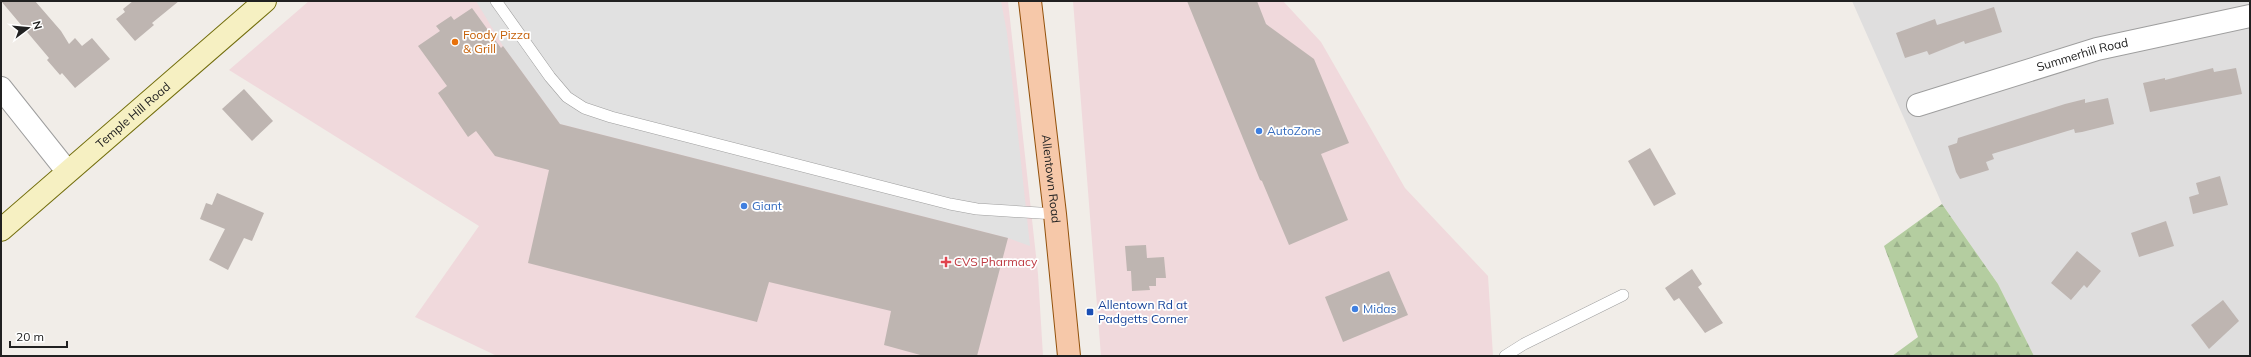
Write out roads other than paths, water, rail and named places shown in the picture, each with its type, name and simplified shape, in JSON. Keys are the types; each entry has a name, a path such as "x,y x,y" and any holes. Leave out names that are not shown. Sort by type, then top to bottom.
{"main road":[{"name":"Temple Hill Road","path":"1,230 67,171 265,1"},
{"name":"Allentown Road","path":"1030,1 1055,214 1069,356"}],"street":[{"name":"Summerhill Road","path":"1918,105 2097,49 2250,16"},
{"path":"1,88 67,171"}],"lane":[{"path":"496,1 550,77 567,97 584,108 950,204 977,209 1055,214"},
{"path":"1505,356 1524,344 1623,295"}],"place":[{"name":"Foody Pizza & Grill","path":"455,42"},
{"name":"AutoZone","path":"1259,131"},
{"name":"Giant","path":"744,206"},
{"name":"CVS Pharmacy","path":"946,262"},
{"name":"Midas","path":"1355,309"},
{"name":"Allentown Rd at Padgetts Corner","path":"1090,312"}]}
